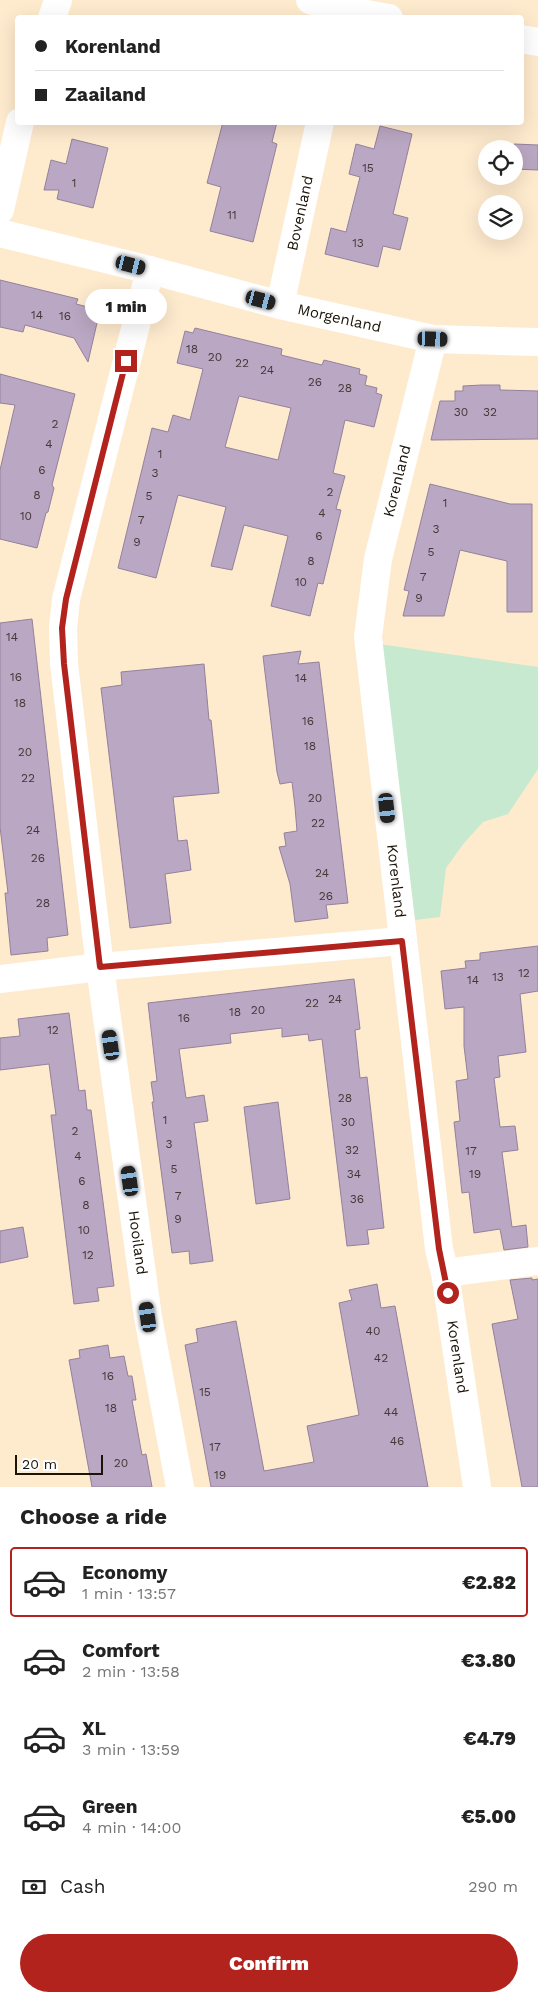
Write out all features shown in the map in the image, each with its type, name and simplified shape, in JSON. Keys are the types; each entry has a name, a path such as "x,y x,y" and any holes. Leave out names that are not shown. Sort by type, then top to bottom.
{"street":[{"path":"53,15 58,0"},
{"path":"310,0 344,14"},
{"path":"524,40 538,42"},
{"path":"0,210 19,125"},
{"name":"Bovenland","path":"280,305 319,125"},
{"name":"Morgenland","path":"0,232 280,305 433,339 538,342"},
{"name":"Hooiland","path":"150,270 66,599 62,628 64,664 100,967 148,1317 180,1487"},
{"name":"Korenland","path":"433,339 378,559 368,637 439,1249 445,1273 477,1487"},
{"path":"0,979 100,967 402,941"},
{"path":"445,1273 538,1261"}],"green space":[{"path":"379,644 538,667 538,769 508,814 483,822 464,843 446,868 440,917 415,920"}],"building":[{"path":"222,125 276,125 272,142 277,144 253,242 210,231 221,187 207,183"},
{"path":"380,126 412,134 393,214 408,218 400,250 383,246 378,267 325,254 331,228 346,232 360,177 349,174 356,144 374,149"},
{"path":"72,139 108,148 93,208 57,199 59,190 44,190 51,160 66,164"},
{"path":"523,144 538,145 538,170 523,169"},
{"path":"0,280 78,299 76,304 100,310 88,362 74,338 25,325 23,332 0,327"},
{"path":"195,328 282,349 281,355 322,365 324,360 360,369 359,374 367,376 365,385 377,388 376,393 382,395 374,427 345,420 333,473 345,476 336,509 341,510 323,584 318,583 310,616 271,606 288,536 244,525 232,570 211,566 226,507 178,495 156,578 118,568 152,428 168,432 173,415 190,420 203,369 177,363 185,331 193,333","holes":["239,396 291,408 278,460 225,447"]},
{"path":"0,374 75,394 52,485 54,488 37,548 0,539 0,470 15,405 0,403"},
{"path":"500,385 500,390 538,391 538,439 431,440 440,401 455,401 455,391 463,391 463,386"},
{"path":"430,484 510,504 532,504 532,612 507,612 507,561 460,550 444,616 403,616 409,591 404,590"},
{"path":"32,619 68,935 47,938 48,951 11,955 5,893 8,893 0,827 0,623"},
{"path":"301,651 298,664 319,662 348,903 326,905 328,918 295,922 290,884 279,847 286,846 284,833 297,831 292,782 280,784 277,772 263,656"},
{"path":"204,664 209,720 211,720 219,793 173,797 178,841 187,840 191,870 165,874 171,923 130,928 101,688 122,685 121,672"},
{"path":"538,946 538,991 520,994 526,1052 498,1056 500,1077 494,1078 500,1127 515,1126 518,1150 502,1152 512,1227 526,1225 528,1247 504,1250 500,1229 474,1233 469,1192 462,1193 454,1122 460,1121 456,1081 468,1079 464,1046 464,1007 445,1009 441,971 466,968 465,961 480,960 480,953"},
{"path":"354,979 360,1029 355,1030 360,1078 367,1077 384,1228 367,1230 369,1244 347,1246 322,1039 309,1041 308,1034 282,1037 282,1028 230,1034 231,1043 179,1049 186,1098 204,1095 208,1121 194,1123 213,1261 190,1264 189,1251 172,1253 152,1102 154,1102 151,1082 157,1081 148,1003"},
{"path":"69,1013 79,1091 85,1090 87,1110 91,1110 114,1286 97,1288 99,1301 74,1304 51,1115 56,1115 49,1064 0,1070 0,1038 20,1036 18,1019"},
{"path":"278,1102 290,1199 256,1204 244,1107"},
{"path":"23,1227 28,1257 0,1263 0,1231"},
{"path":"532,1278 532,1280 538,1279 538,1487 522,1487 492,1324 518,1319 510,1280"},
{"path":"377,1284 381,1308 395,1306 428,1487 211,1487 185,1345 198,1342 196,1329 236,1321 264,1471 314,1462 307,1426 359,1415 339,1303 352,1300 349,1290"},
{"path":"108,1345 110,1358 124,1356 128,1376 132,1376 136,1400 132,1400 142,1455 146,1454 152,1487 92,1487 69,1360 80,1358 79,1350"}],"route":[{"path":"126,361 66,599 62,628 64,664 100,967 402,941 439,1249 448,1293"}]}
